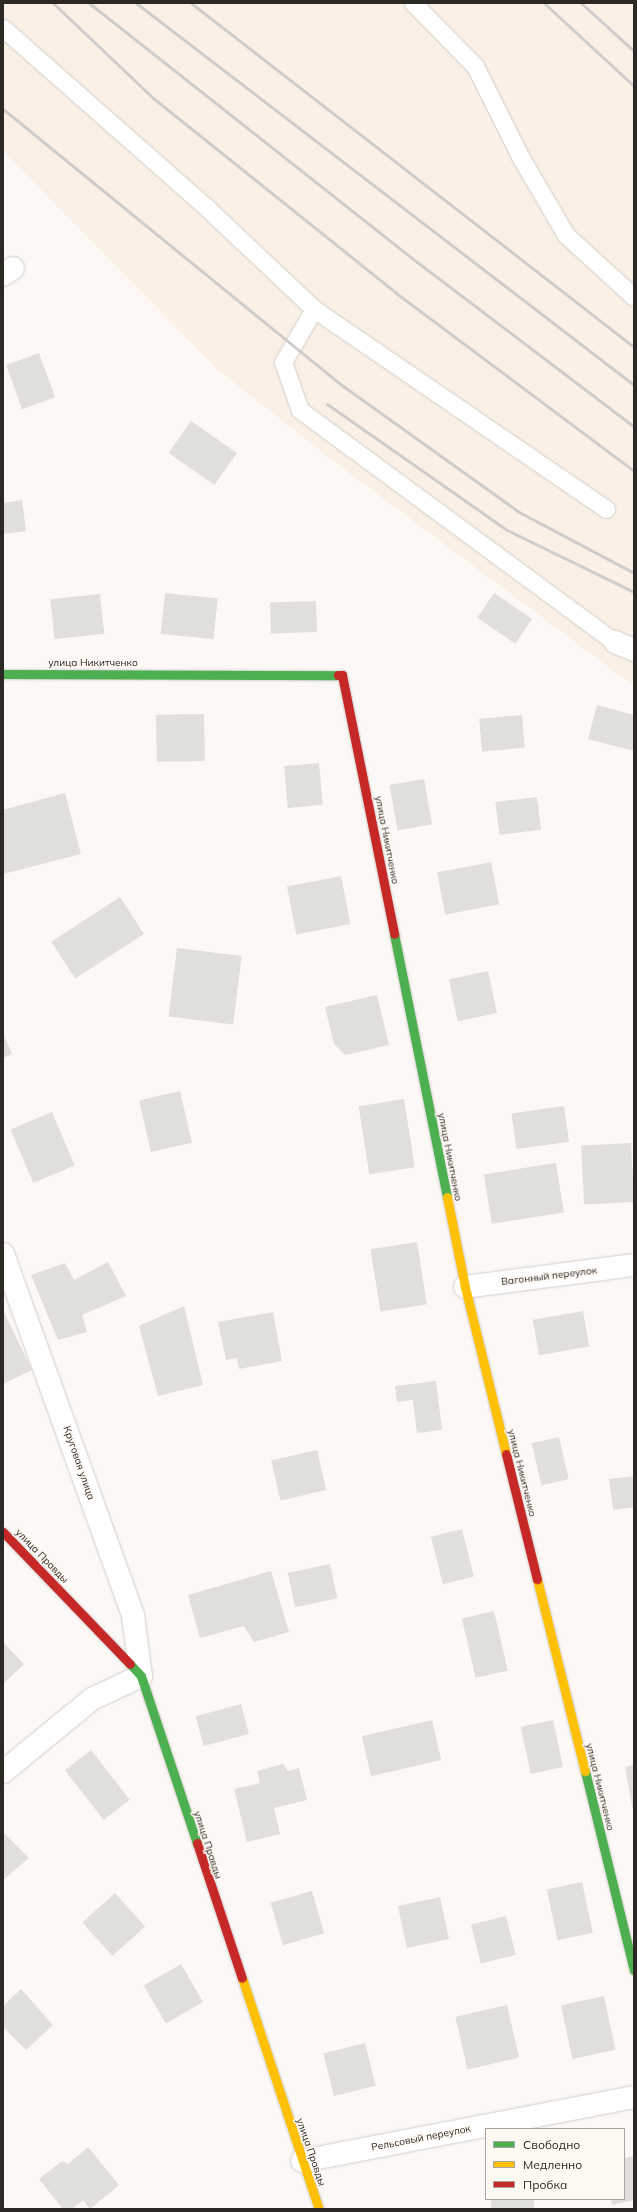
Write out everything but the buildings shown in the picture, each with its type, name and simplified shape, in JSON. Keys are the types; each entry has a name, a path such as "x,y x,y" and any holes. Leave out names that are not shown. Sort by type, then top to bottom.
{"street":[{"name":"улица Никитченко","path":"3,674 342,675 465,1287 634,1970"},
{"name":"Круговая улица","path":"3,1254 133,1616 141,1676"},
{"name":"Вагонный переулок","path":"465,1287 634,1265"},
{"name":"улица Правды","path":"3,1532 141,1676 319,2209"},
{"path":"3,1772 92,1699 141,1676"},
{"name":"Рельсовый переулок","path":"302,2161 634,2097"}],"lane":[{"path":"413,3 476,66 521,158 566,235 634,297"},
{"path":"3,28 208,209 314,309 606,509"},
{"path":"314,309 283,362 300,410 625,646"}],"shaded area":[{"path":"3,3 634,3 634,686 336,463 218,370 3,151"}],"railway":[{"path":"53,3 153,98 396,293 634,471"},
{"path":"89,3 417,262 634,427"},
{"path":"136,3 634,385"},
{"path":"191,3 634,347"},
{"path":"544,3 634,86"},
{"path":"581,3 634,51"},
{"path":"3,109 343,386 519,512 634,573"},
{"path":"327,404 507,530 634,592"}],"traffic: fast":[{"path":"3,674 338,675"},
{"path":"394,934 447,1197"},
{"path":"130,1664 141,1676 197,1843"},
{"path":"585,1771 634,1970"}],"traffic: slow":[{"path":"447,1197 465,1287 506,1454"},
{"path":"537,1579 585,1771"},
{"path":"242,1978 319,2209"}],"traffic: jam":[{"path":"338,675 342,675 394,934"},
{"path":"506,1454 537,1579"},
{"path":"3,1532 130,1664"},
{"path":"197,1843 242,1978"}]}
